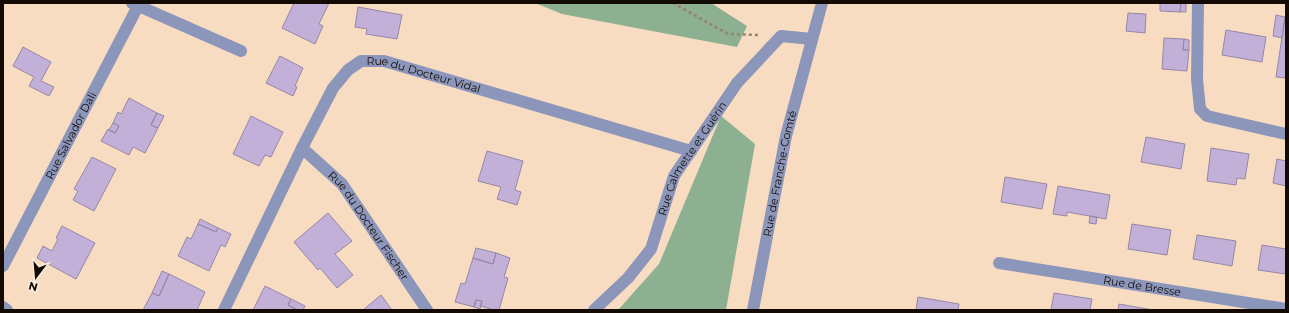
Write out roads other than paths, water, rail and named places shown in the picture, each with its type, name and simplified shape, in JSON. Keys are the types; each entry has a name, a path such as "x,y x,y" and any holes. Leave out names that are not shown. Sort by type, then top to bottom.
{"street":[{"name":"Rue de Franche-Comté","path":"753,310 786,136 822,3"},
{"path":"1198,3 1197,79 1200,109 1207,116 1286,134"},
{"name":"Rue Salvador Dali","path":"3,266 135,5 241,51"},
{"name":"Rue Calmette et Guérin","path":"594,310 628,278 651,249 674,176 737,83 781,36 812,39"},
{"name":"Rue du Docteur Vidal","path":"224,310 302,148 333,88 348,70 361,62 384,61 691,151"},
{"name":"Rue du Docteur Fischer","path":"302,148 342,184 427,310"},
{"name":"Rue de Bresse","path":"999,263 1286,309"},
{"path":"3,307 7,310"}]}
